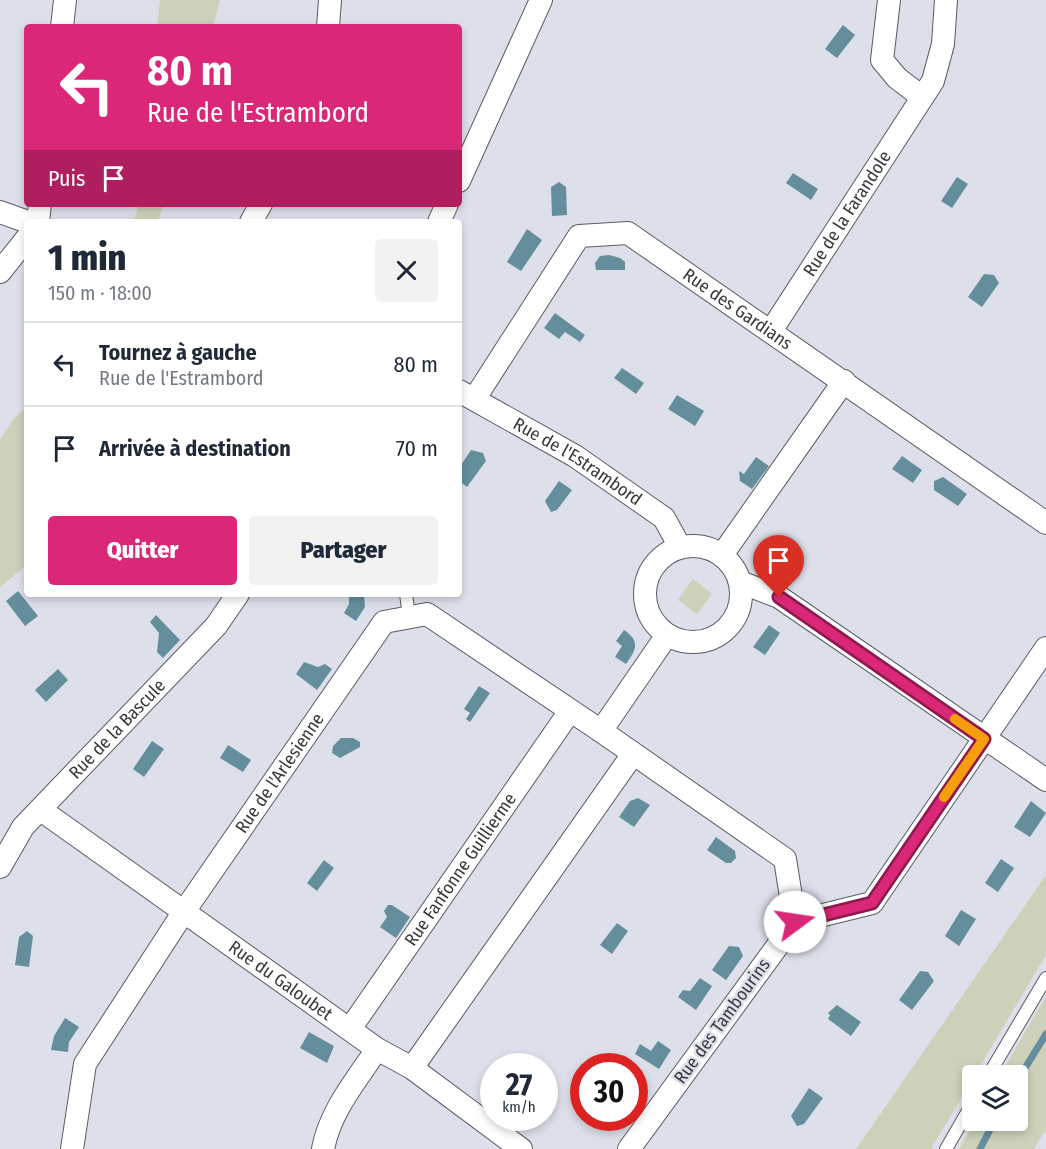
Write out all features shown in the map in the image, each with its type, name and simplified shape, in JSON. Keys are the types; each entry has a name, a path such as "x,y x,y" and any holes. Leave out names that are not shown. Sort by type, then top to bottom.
{"street":[{"path":"62,24 65,0"},
{"path":"328,24 330,0"},
{"path":"462,174 541,0"},
{"path":"889,0 882,60 897,78 922,98"},
{"name":"Rue de la Farandole","path":"771,331 933,81 943,44 946,0"},
{"path":"0,212 24,221"},
{"name":"Rue des Gardians","path":"467,394 579,236 628,233 1046,523"},
{"path":"0,272 24,242"},
{"path":"722,555 844,381"},
{"name":"Rue de l'Estrambord","path":"467,394 575,456 664,518 680,547"},
{"path":"680,547 709,548 722,555 733,567 740,582 742,599 737,614 728,628 715,638 690,642 667,635 655,624 647,610 644,595 647,579 654,565 666,554 680,547"},
{"path":"740,582 779,597 1046,780"},
{"name":"Rue de la Bascule","path":"1,859 23,827 216,626 236,597"},
{"name":"Rue de l'Arlesienne","path":"72,1149 85,1064 183,913 384,622 427,614 602,731"},
{"path":"667,635 602,731 785,859 795,922 872,903 1046,648"},
{"name":"Rue Fanfonne Guillierme","path":"350,1029 570,711"},
{"path":"412,1068 633,754"},
{"name":"Rue du Galoubet","path":"41,810 377,1049 412,1068 521,1149"},
{"name":"Rue des Tambourins","path":"628,1149 795,922"},
{"path":"323,1149 327,1128 334,1113 377,1049"}],"lane":[{"path":"406,597 409,616"},
{"path":"995,1065 1046,978"},
{"path":"946,1149 962,1121"}],"green space":[{"path":"160,0 220,0 214,24 157,24"},
{"path":"138,207 162,207 159,219 134,219"},
{"path":"24,410 24,567 0,587 0,440 14,418"},
{"path":"693,579 712,594 697,614 678,600"},
{"path":"1046,875 1046,955 981,1065 962,1065 962,1097 931,1149 856,1149"},
{"path":"1046,996 1046,1129 1034,1149 959,1149 969,1131 1028,1131 1028,1065 1006,1065"}],"water":[{"path":"843,25 855,35 837,58 825,49"},
{"path":"793,173 818,189 811,200 786,183"},
{"path":"957,177 968,184 952,208 941,201"},
{"path":"559,182 566,187 567,215 552,216 551,187"},
{"path":"527,229 542,240 521,271 507,262"},
{"path":"609,255 625,262 625,270 596,270 595,263 600,256"},
{"path":"984,274 994,275 999,283 982,307 968,297"},
{"path":"555,313 585,335 580,342 565,332 559,339 544,328"},
{"path":"622,368 644,383 636,394 614,378"},
{"path":"677,395 704,411 695,426 668,409"},
{"path":"471,450 483,453 486,461 467,487 462,483 462,464"},
{"path":"902,456 922,470 913,483 892,469"},
{"path":"756,457 769,466 752,489 740,481 739,471 744,474"},
{"path":"943,477 967,494 958,506 934,490 934,481"},
{"path":"559,481 572,490 557,510 551,512 545,501"},
{"path":"18,591 38,616 25,626 6,601"},
{"path":"349,597 364,597 365,607 356,621 344,613 349,604"},
{"path":"156,615 180,640 163,658 157,652 159,633 150,622"},
{"path":"769,625 780,633 765,655 753,647"},
{"path":"624,630 635,642 633,654 626,664 615,657 622,646 616,641"},
{"path":"304,662 318,667 325,664 332,669 317,690 296,674"},
{"path":"58,669 68,680 46,702 35,690"},
{"path":"479,686 490,693 470,722 466,719 470,713 464,709"},
{"path":"341,738 353,738 360,742 360,747 340,758 332,753 333,746"},
{"path":"152,741 164,749 144,777 133,769"},
{"path":"228,745 251,760 243,772 220,758"},
{"path":"638,798 650,805 634,827 619,817 630,801"},
{"path":"1031,801 1046,813 1030,837 1014,827"},
{"path":"716,837 735,851 736,858 731,863 726,863 707,850"},
{"path":"1001,859 1014,868 998,892 985,883"},
{"path":"324,860 334,868 317,891 307,883"},
{"path":"388,905 392,905 410,917 396,938 380,927 387,917 384,911"},
{"path":"961,910 976,919 959,946 945,936"},
{"path":"617,923 628,931 612,954 600,945"},
{"path":"27,931 33,936 29,967 15,965 19,937"},
{"path":"729,946 739,947 743,956 726,980 712,970"},
{"path":"920,971 928,972 934,981 912,1010 899,1000"},
{"path":"700,978 712,986 696,1010 678,997 683,990 690,991"},
{"path":"837,1005 861,1022 851,1036 828,1019 830,1015 828,1013"},
{"path":"65,1018 79,1027 69,1042 68,1052 51,1050 54,1036"},
{"path":"309,1032 334,1046 327,1063 300,1048"},
{"path":"658,1041 671,1050 659,1069 648,1062 648,1053 636,1053 640,1044 651,1051"},
{"path":"809,1088 823,1098 804,1124 797,1126 791,1116"}],"waterway":[{"path":"1027,1065 1046,1034"},
{"path":"980,1149 989,1131"}],"slow traffic":[{"path":"944,797 984,739 955,719"}],"route":[{"path":"779,597 984,739 872,903 795,922"}]}
